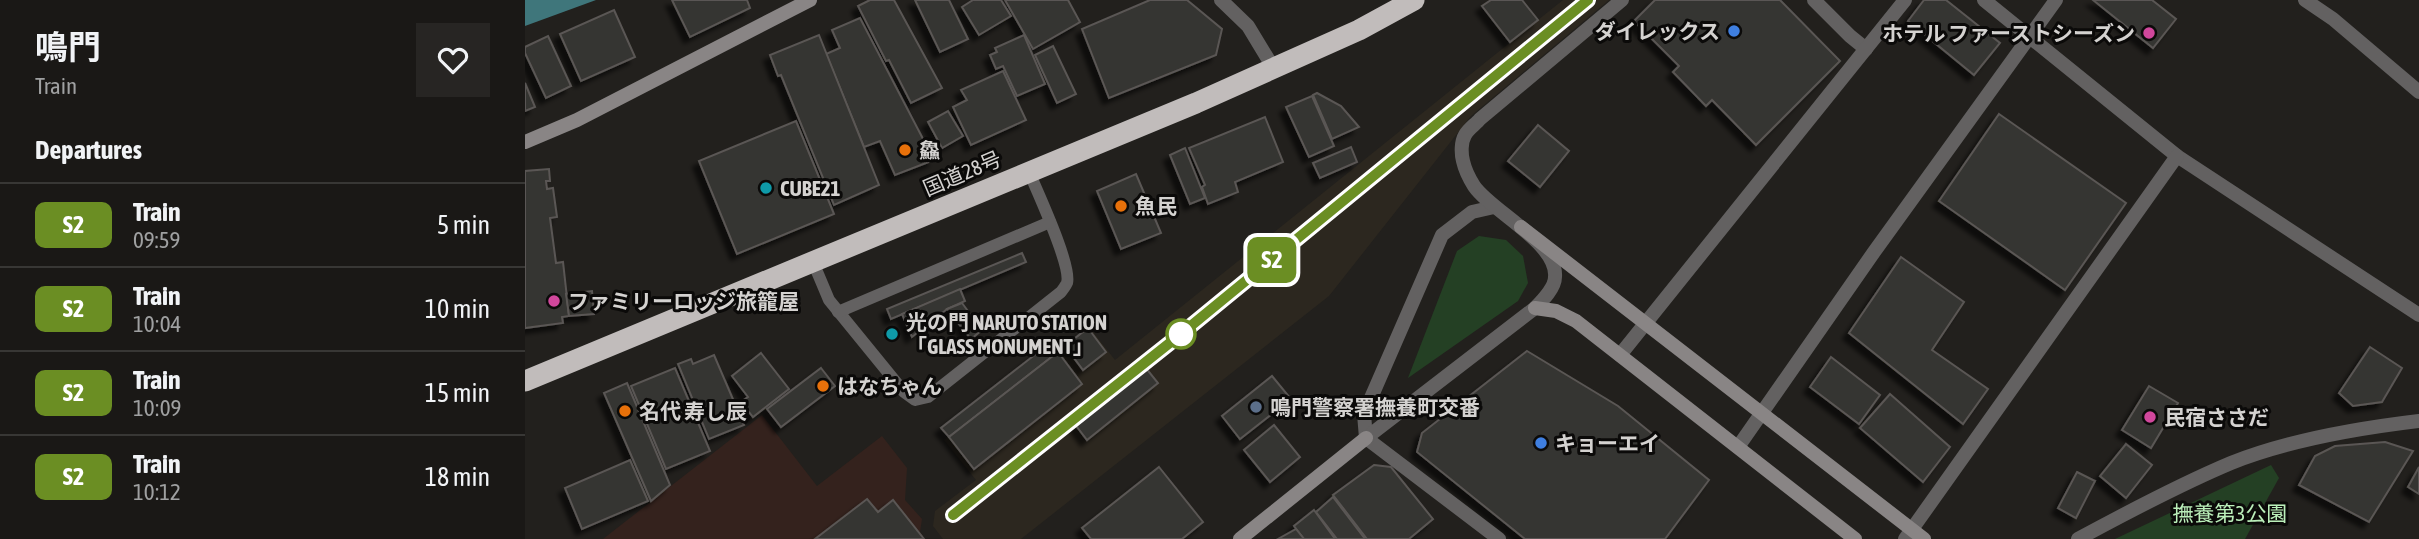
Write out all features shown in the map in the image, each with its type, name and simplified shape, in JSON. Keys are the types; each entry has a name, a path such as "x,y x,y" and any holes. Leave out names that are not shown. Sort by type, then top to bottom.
{"highway":[{"name":"国道28号","path":"525,381 1274,69 1359,30 1414,0"}],"street":[{"path":"525,142 577,120 810,0"},
{"path":"1221,0 1248,26 1274,69"},
{"path":"1622,0 1480,119 1465,135 1461,153 1465,170 1474,187 1494,207 1762,412 1908,534 1924,539"},
{"path":"1814,0 1866,48"},
{"path":"1620,355 1905,0"},
{"path":"1984,0 2177,156 2419,315"},
{"path":"1738,447 1874,252 2056,0"},
{"path":"2305,0 2333,19 2419,92"},
{"path":"1908,534 2177,156"},
{"path":"1494,207 1472,212 1442,235 1364,414 1366,438 1499,539"},
{"path":"1240,539 1535,308 1549,293 1556,278 1553,264 1542,247 1521,227"},
{"path":"1535,308 1556,311 1576,321 1855,539"},
{"path":"2078,539 2233,463 2288,446 2419,421"}],"lane":[{"path":"813,262 829,300 904,392 915,400 928,397 1061,292 1067,283 1067,272 1050,222 1029,172"},
{"path":"838,312 1050,222"}],"shaded area":[{"path":"1563,0 1609,0 1471,116 1329,296 1021,539 943,539 933,526 935,511 976,480 944,440 1089,327 1115,360"},
{"path":"762,415 817,486 882,436 907,468 905,500 922,519 920,532 925,539 603,539"}],"green space":[{"path":"1479,236 1506,240 1523,256 1528,283 1518,301 1408,378 1457,251"},
{"name":"撫養第3公園","path":"2271,465 2279,478 2245,539 2115,539"}],"water":[{"path":"525,0 596,0 525,26"}],"building":[{"path":"672,0 747,0 750,8 690,37"},
{"path":"870,0 894,0 942,88 911,103 858,6"},
{"path":"915,0 949,0 968,39 940,52"},
{"path":"973,0 1001,0 1011,16 979,35 962,7"},
{"path":"1005,0 1068,0 1080,22 1033,49"},
{"path":"1150,0 1187,0 1222,29 1216,55 1109,98 1082,29"},
{"path":"1491,0 1522,0 1538,20 1510,42 1482,6"},
{"path":"1655,0 1780,0 1840,61 1756,145 1712,100 1706,106 1673,72 1679,66 1634,21"},
{"path":"1924,0 1946,0 2000,43 1974,75 1908,21"},
{"name":"ホテル ファーストシーズン","path":"2093,0 2152,0 2176,19 2153,48"},
{"path":"614,10 635,57 581,81 560,34"},
{"path":"860,18 934,160 895,175 880,141 864,147 826,54 840,48 832,30"},
{"path":"819,35 879,185 834,205 781,75 778,76 770,55"},
{"path":"1024,35 1045,84 1017,96 1003,66 996,69 990,55 997,52 995,48"},
{"path":"548,36 571,86 546,98 525,53 525,47"},
{"path":"1053,46 1076,94 1057,103 1035,55"},
{"path":"1003,71 1026,120 971,145 953,107 967,100 961,90"},
{"path":"525,83 535,107 525,111"},
{"path":"1317,93 1341,106 1359,127 1332,139 1313,95"},
{"path":"1312,96 1334,146 1309,157 1286,107"},
{"path":"948,111 963,136 942,148 928,122"},
{"path":"1999,114 2126,203 2065,290 1939,201"},
{"path":"1265,117 1283,162 1235,182 1238,192 1208,204 1202,187 1205,185 1189,148"},
{"name":"CUBE21","path":"796,121 834,214 737,254 699,161"},
{"path":"1538,125 1569,151 1540,187 1508,161"},
{"path":"1351,147 1357,162 1320,178 1313,163"},
{"path":"1185,148 1205,198 1190,204 1170,155"},
{"path":"549,169 550,181 546,181 547,189 553,188 557,217 550,218 556,263 563,262 569,316 562,317 563,323 525,328 525,171"},
{"path":"1136,174 1161,233 1121,249 1097,191"},
{"path":"1022,253 1026,262 891,319 887,309"},
{"path":"1901,257 1964,302 1932,350 1988,389 1963,424 1849,333"},
{"path":"960,289 965,301 947,309 912,337 902,314"},
{"path":"592,291 594,314 569,316 566,294"},
{"path":"962,303 982,330 971,339 947,309"},
{"path":"1088,328 1106,352 1083,370 1065,346"},
{"path":"1050,343 1058,352 949,437 941,428"},
{"path":"2370,347 2402,368 2382,402 2353,406 2339,393"},
{"name":"キョーエイ","path":"1527,351 1618,406 1709,480 1665,539 1525,539 1417,452 1422,433"},
{"path":"1058,352 1082,384 974,469 949,437"},
{"path":"761,353 789,389 753,417 741,402 748,397 732,376"},
{"path":"714,355 744,425 709,439 678,364 691,359 693,364"},
{"path":"1831,357 1880,395 1859,424 1810,387"},
{"path":"1145,367 1158,383 1087,440 1074,423"},
{"path":"675,368 710,451 666,469 631,386"},
{"path":"821,368 835,386 781,427 767,409"},
{"path":"1272,376 1291,399 1240,439 1222,416"},
{"path":"627,383 670,485 651,501 604,393"},
{"name":"民宿ささだ","path":"2149,386 2178,403 2151,448 2122,430"},
{"path":"1890,394 1950,447 1923,482 1860,428"},
{"path":"1274,425 1300,457 1270,482 1244,450"},
{"path":"2385,442 2413,451 2369,522 2299,485 2315,456 2335,446"},
{"name":"民宿ささだ","path":"2126,444 2152,465 2126,498 2100,476"},
{"path":"630,460 648,501 582,529 565,488"},
{"path":"1374,465 1391,467 1433,519 1409,539 1367,539 1333,495"},
{"path":"1159,467 1203,522 1182,539 1091,539 1082,528"},
{"path":"2419,467 2419,494 2408,487"},
{"path":"2077,472 2095,481 2076,518 2058,508"},
{"path":"1333,497 1365,539 1337,539 1316,512"},
{"path":"867,499 878,512 893,500 924,539 815,539"},
{"path":"1314,510 1335,539 1304,539 1294,526"},
{"path":"1296,529 1304,539 1278,539"}],"railway":[{"path":"953,515 1181,334 1588,0"}],"train":[{"name":"S2","path":"953,515 1181,334 1588,0"}],"place":[{"name":"ダイレックス","path":"1734,31"},
{"name":"ホテル ファーストシーズン","path":"2149,33"},
{"name":"鱻","path":"905,150"},
{"name":"CUBE21","path":"766,188"},
{"name":"魚民","path":"1121,206"},
{"name":"ファミリーロッジ旅籠屋","path":"554,301"},
{"name":"光の門 NARUTO STATION 「GLASS MONUMENT」","path":"892,334"},
{"name":"はなちゃん","path":"823,386"},
{"name":"鳴門警察署撫養町交番","path":"1256,407"},
{"name":"名代 寿し辰","path":"625,411"},
{"name":"民宿ささだ","path":"2150,417"},
{"name":"キョーエイ","path":"1541,443"}]}
